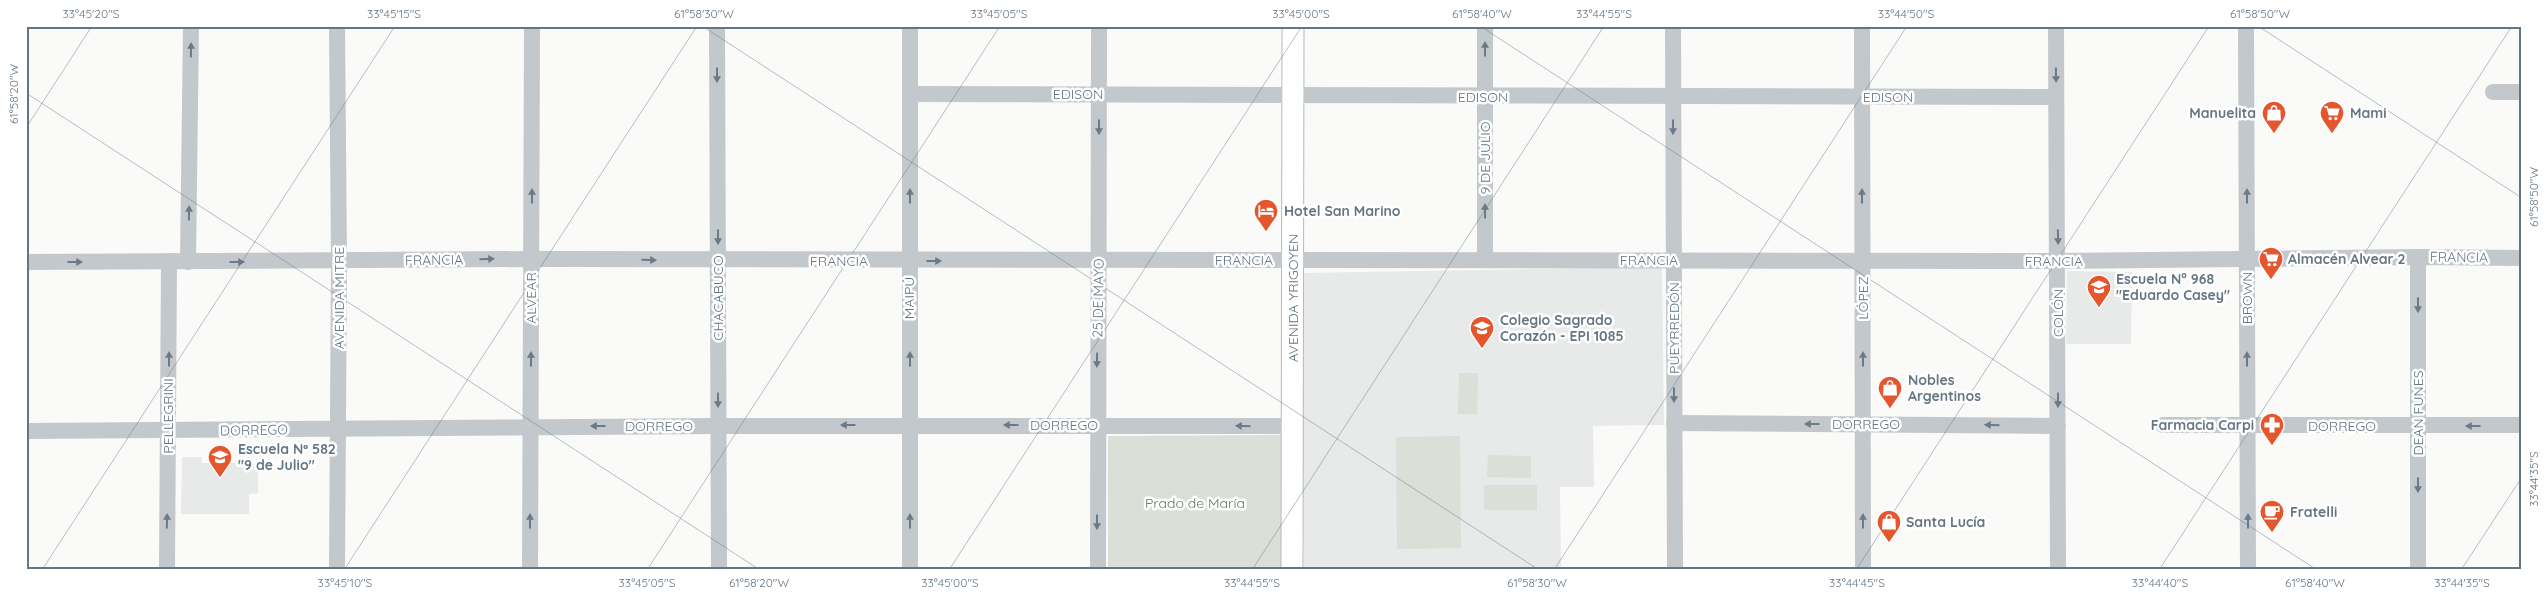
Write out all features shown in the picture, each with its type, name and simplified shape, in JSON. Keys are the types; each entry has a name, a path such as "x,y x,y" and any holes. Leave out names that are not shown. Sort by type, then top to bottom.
{"main road":[{"name":"AVENIDA YRIGOYEN","path":"1292,570 1293,26"}],"street":[{"path":"188,262 191,26"},
{"name":"AVENIDA MITRE","path":"337,570 339,428 338,26"},
{"name":"ALVEAR","path":"530,570 532,26"},
{"name":"CHACABUCO","path":"717,26 719,570"},
{"name":"MAIPÚ","path":"910,26 910,570"},
{"name":"25 DE MAYO","path":"1098,570 1099,26"},
{"name":"9 DE JULIO","path":"1485,26 1485,260"},
{"name":"PUEYRREDÓN","path":"1673,26 1675,570"},
{"name":"LÓPEZ","path":"1862,26 1863,570"},
{"name":"COLÓN","path":"2056,26 2058,570"},
{"name":"BROWN","path":"2246,26 2248,570"},
{"path":"2493,92 2522,92"},
{"name":"EDISON","path":"910,94 2056,97"},
{"name":"FRANCIA","path":"26,262 531,259 718,261 2058,261 2418,257 2522,258"},
{"name":"DEAN FUNES","path":"2418,257 2418,570"},
{"name":"PELLEGRINI","path":"167,570 169,262"},
{"name":"DORREGO","path":"1674,423 2058,426"},
{"name":"DORREGO","path":"26,431 530,426 1097,424 1292,426"},
{"name":"DORREGO","path":"2163,425 2522,426"}],"shaded area":[{"name":"Colegio Sagrado Corazón - EPI 1085","path":"1662,267 1664,425 1593,426 1594,487 1560,487 1561,570 1304,570 1300,273"},
{"name":"Escuela N° 968 \"Eduardo Casey\"","path":"2067,271 2132,272 2131,344 2066,344"},
{"name":"Escuela Nº 582 \"9 de Julio\"","path":"182,457 202,457 202,463 258,463 258,493 249,494 249,514 181,514"}],"green space":[{"path":"1459,373 1478,373 1477,414 1458,414"},
{"name":"Prado de María","path":"1282,435 1282,570 1108,570 1108,436"},
{"path":"1460,436 1461,548 1397,549 1396,437"},
{"path":"1488,455 1531,456 1531,478 1487,477"},
{"path":"1484,485 1537,485 1537,510 1484,510"}],"place":[{"name":"Manuelita","path":"2274,134"},
{"name":"Mami","path":"2332,134"},
{"name":"Hotel San Marino","path":"1266,232"},
{"name":"Almacén Alvear 2","path":"2271,280"},
{"name":"Escuela N° 968 \"Eduardo Casey\"","path":"2099,308"},
{"name":"Colegio Sagrado Corazón - EPI 1085","path":"1482,349"},
{"name":"Nobles Argentinos","path":"1890,409"},
{"name":"Farmacia Carpi","path":"2272,446"},
{"name":"Escuela Nº 582 \"9 de Julio\"","path":"220,478"},
{"name":"Fratelli","path":"2272,533"},
{"name":"Santa Lucía","path":"1889,543"}]}
